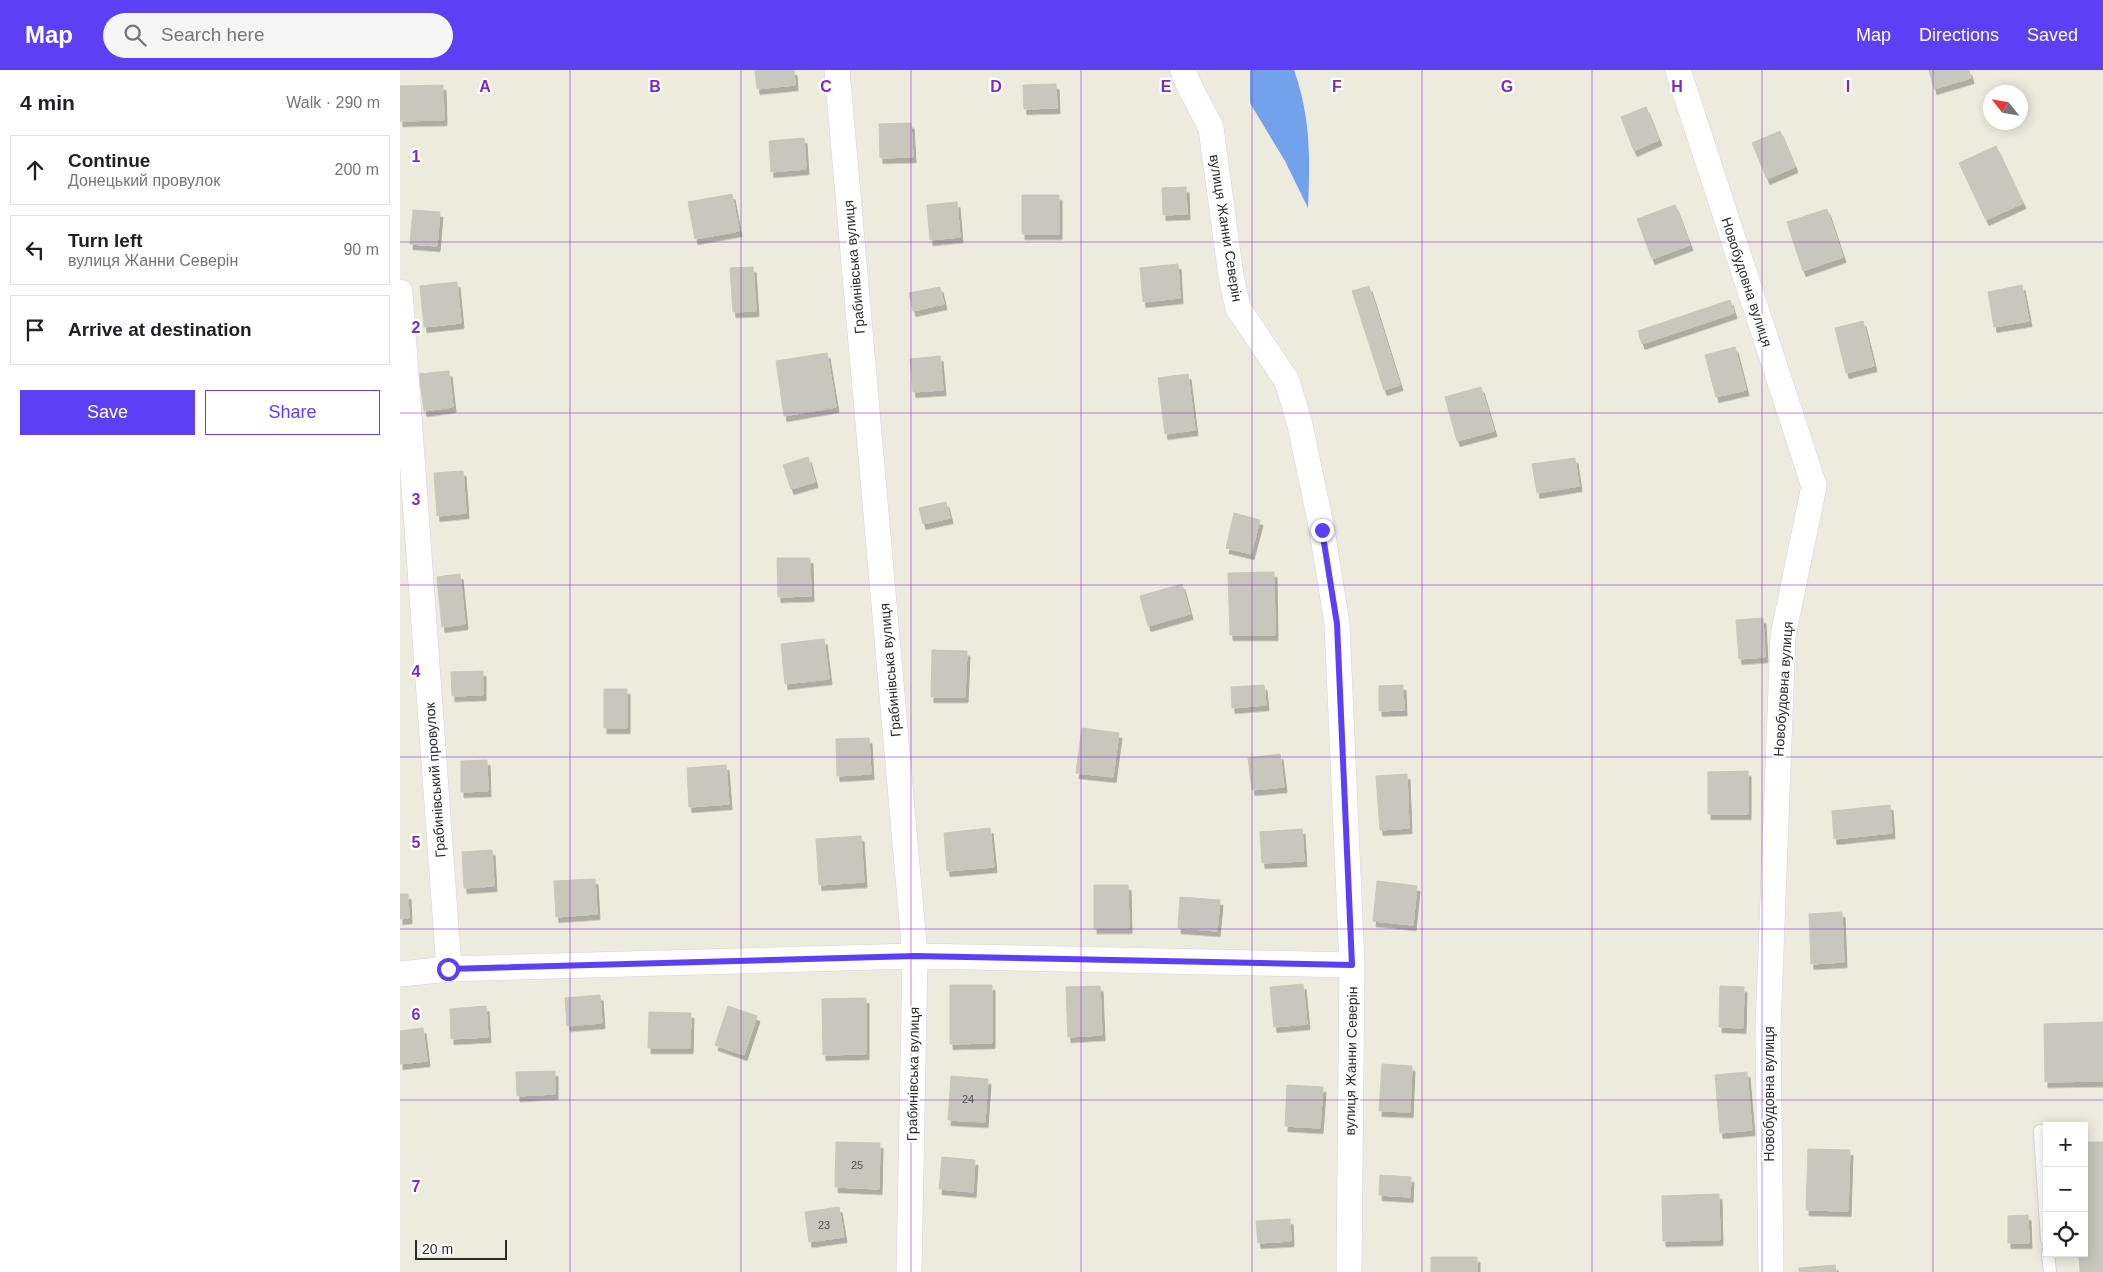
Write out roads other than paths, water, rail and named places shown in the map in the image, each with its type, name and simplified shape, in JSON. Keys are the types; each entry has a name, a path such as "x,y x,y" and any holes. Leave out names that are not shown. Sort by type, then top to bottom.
{"street":[{"name":"Грабинівська вулиця","path":"837,70 915,956 909,1272"},
{"name":"вулиця Жанни Северін","path":"1183,70 1186,82 1211,128 1231,276 1238,308 1287,382 1300,425 1322,530 1337,624 1352,965 1349,1272"},
{"name":"Новобудовна вулиця","path":"1678,70 1814,486 1784,636 1768,1029 1771,1272"},
{"name":"Грабинівський провулок","path":"400,292 448,969"},
{"path":"400,974 448,969 915,956 1352,965"}],"lane":[{"path":"2040,1131 2045,1212"},
{"path":"2048,1257 2050,1272"}],"water":[{"path":"1250,70 1294,70 1304,105 1308,138 1308,208 1285,161 1250,103"}]}
